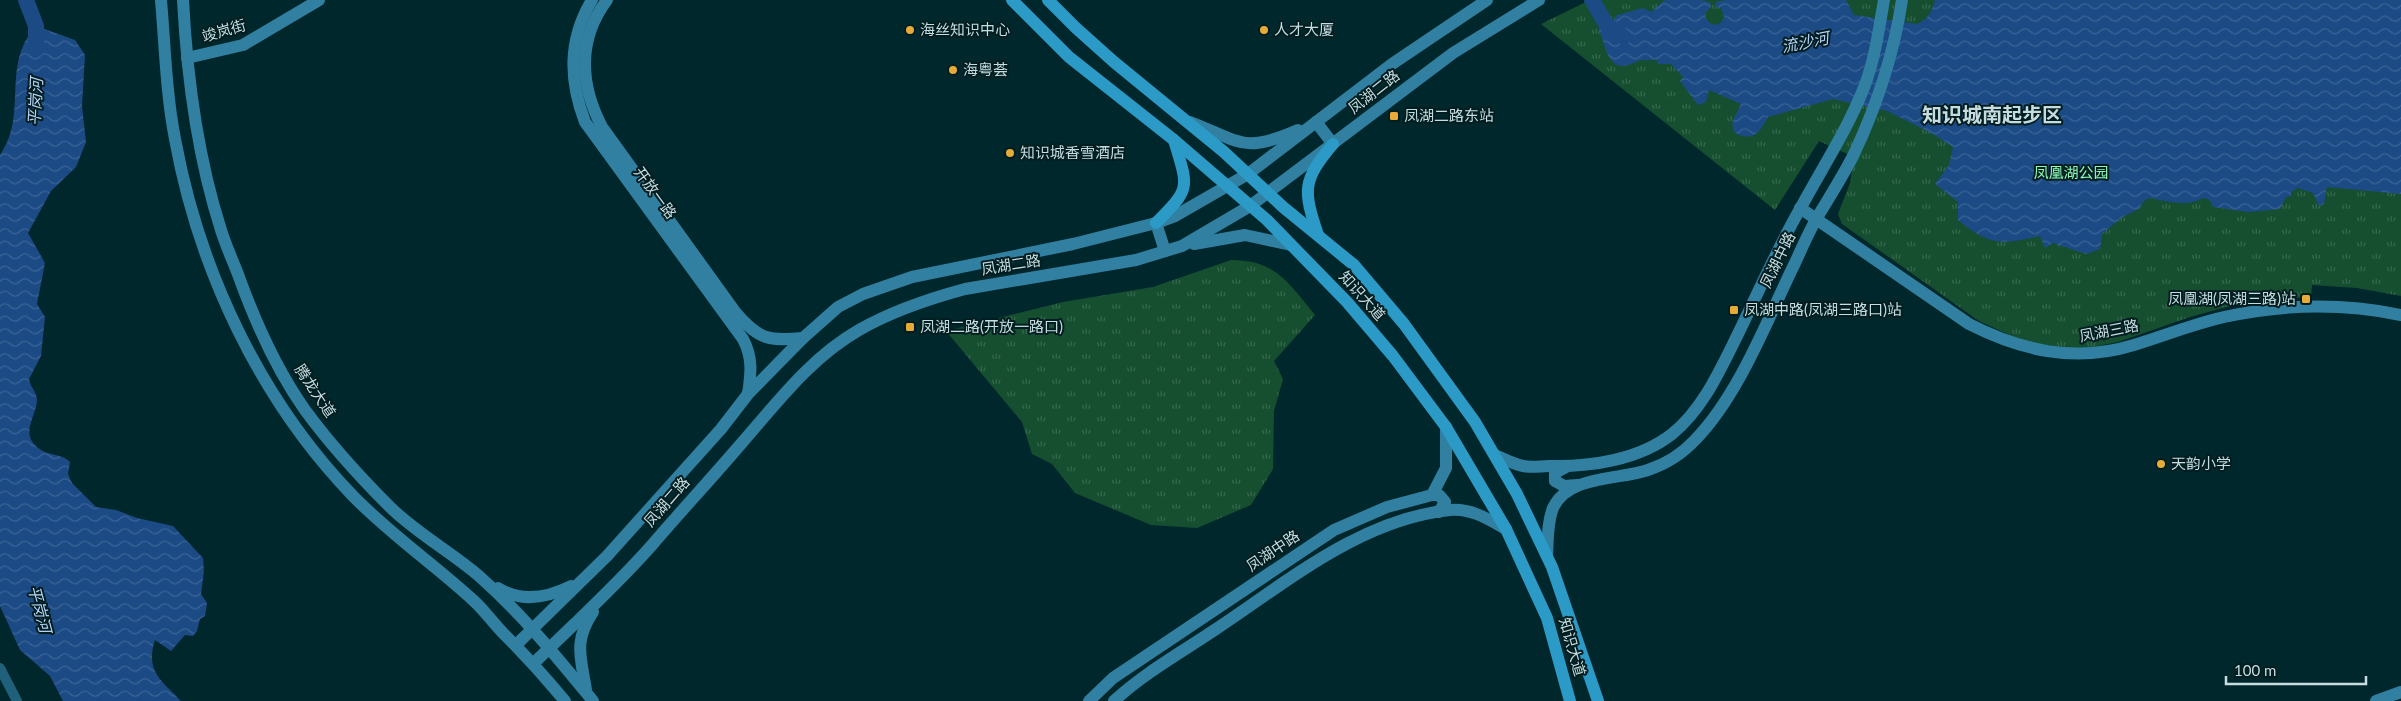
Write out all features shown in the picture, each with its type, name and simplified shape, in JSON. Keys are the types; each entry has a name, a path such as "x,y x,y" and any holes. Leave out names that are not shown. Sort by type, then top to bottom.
{"main road":[{"name":"知识大道","path":"1012,0 1069,57 1174,140 1250,206 1347,302 1370,329 1446,427 1506,529 1547,618 1570,701"},
{"name":"知识大道","path":"1048,0 1076,28 1354,265 1404,324 1441,372 1495,455 1517,494 1547,556 1598,701"},
{"path":"1156,223 1177,202 1186,185 1186,176 1174,140"},
{"path":"1318,234 1310,211 1307,189 1315,164 1333,144"}],"street":[{"path":"161,0 172,122 189,199 212,269 245,345 285,411 328,467 374,518 474,601 534,663 565,701"},
{"name":"腾龙大道","path":"183,0 187,58 196,126 219,224 253,316 270,351 304,408 350,466 404,521 478,575 509,603 551,647 590,697"},
{"name":"竣岚街","path":"187,58 243,45 319,0"},
{"name":"开放一路","path":"592,0 580,23 573,55 574,86 582,113 610,158 743,339 751,356 752,365 748,394"},
{"name":"开放一路","path":"607,0 592,24 586,42 584,61 588,95 602,127 730,306 751,330 775,340 802,338"},
{"name":"凤湖二路","path":"516,645 582,580 697,456 748,394 802,338 838,307 864,294 912,277 1073,244 1156,223 1175,216 1248,174 1392,64 1487,0"},
{"name":"凤湖二路","path":"534,663 602,598 795,382 834,347 858,330 913,304 937,296 1136,260 1182,246 1269,193 1453,54 1538,0"},
{"name":"凤湖中路","path":"1495,455 1524,466 1566,467 1629,456 1650,448 1673,434 1687,420 1698,406 1722,366 1800,208 1837,146 1865,83 1877,42 1884,0"},
{"name":"凤湖中路","path":"1578,485 1629,476 1664,464 1681,454 1704,431 1725,402 1757,343 1816,219 1853,155 1871,114 1893,47 1902,0"},
{"path":"1182,119 1239,143 1255,144 1275,140 1316,122 1333,144"},
{"name":"凤湖三路","path":"1800,208 1969,324 1995,337 2042,352 2085,354 2105,352 2132,346 2223,317 2281,307 2342,306 2401,315"},
{"path":"1156,223 1164,251"},
{"path":"1182,246 1245,235 1291,245"},
{"path":"1439,512 1445,502 1439,495 1432,495 1446,468 1446,427"},
{"path":"1566,467 1555,473 1555,481 1564,486 1578,485"},
{"path":"1547,556 1549,526 1554,507 1578,485"},
{"name":"凤湖中路","path":"1088,701 1113,678 1334,530 1387,507 1432,495"},
{"path":"1114,701 1150,673 1332,553 1373,531 1450,510 1470,512 1506,529"},
{"path":"439,573 453,556"},
{"path":"478,575 505,592 528,598 555,594 582,580"},
{"path":"590,697 579,656 579,642 588,620 602,598"},
{"path":"0,668 17,701"},
{"path":"2376,701 2401,692"},
{"path":"2384,701 2401,692"}],"green space":[{"name":"凤凰湖公园","path":"1590,0 2401,0 2401,296 2357,288 2312,285 2311,298 2273,298 2226,307 2190,317 2118,342 2093,347 2071,348 2027,343 1979,321 1842,224 1838,214 1850,183 1854,157 1819,141 1775,210 1541,24"},
{"path":"1231,260 1247,261 1271,269 1289,284 1315,315 1274,361 1283,379 1274,411 1273,469 1251,505 1197,528 1151,525 1075,493 1052,464 1032,454 1022,422 946,331 1063,302 1153,287"}],"water":[{"name":"凤凰湖公园","path":"1665,0 1701,0 1710,2 1711,7 1706,12 1706,18 1715,25 1720,23 1724,17 1721,8 1716,7 1716,2 1725,0 1846,0 1854,15 1917,24 1929,15 1935,0 2401,0 2401,194 2327,187 2324,204 2319,206 2313,193 2298,188 2291,192 2291,196 2286,197 2280,209 2248,212 2213,207 2209,200 2202,198 2197,201 2183,203 2148,198 2142,203 2140,208 2121,218 2102,234 2100,249 2086,254 2053,243 2045,248 2040,236 2005,242 1988,239 1969,229 1958,220 1958,202 1935,184 1949,165 1953,147 1933,134 1887,111 1833,99 1768,117 1758,132 1745,137 1734,132 1732,123 1741,104 1709,90 1706,102 1698,105 1680,81 1683,77 1671,64 1658,64 1657,60 1641,60 1626,66 1616,65 1606,51 1598,29 1614,20 1617,15 1643,8 1651,12"},
{"path":"36,26 75,40 85,55 82,106 86,142 76,167 51,191 28,233 45,263 37,304 45,317 41,356 29,379 37,400 29,432 34,444 41,450 67,459 70,462 68,474 72,483 96,507 116,510 137,518 173,526 203,558 204,571 201,594 207,603 205,616 200,619 197,631 193,636 185,635 171,651 155,640 152,651 154,667 161,681 181,701 63,701 50,676 20,650 0,606 0,155 13,123 19,57 25,41"}],"waterway":[{"name":"平岗河","path":"26,0 36,26 36,49"},
{"name":"流沙河","path":"1592,0 1606,24 1623,37"}],"place":[{"name":"海丝知识中心","path":"910,30"},
{"name":"人才大厦","path":"1264,30"},
{"name":"海粤荟","path":"953,70"},
{"name":"凤湖二路东站","path":"1394,116"},
{"name":"知识城香雪酒店","path":"1010,153"},
{"name":"凤凰湖(凤湖三路)站","path":"2306,299"},
{"name":"凤湖中路(凤湖三路口)站","path":"1734,310"},
{"name":"凤湖二路(开放一路口)","path":"910,327"},
{"name":"天韵小学","path":"2161,464"}],"district":[{"name":"知识城南起步区","path":"1992,115"}]}
